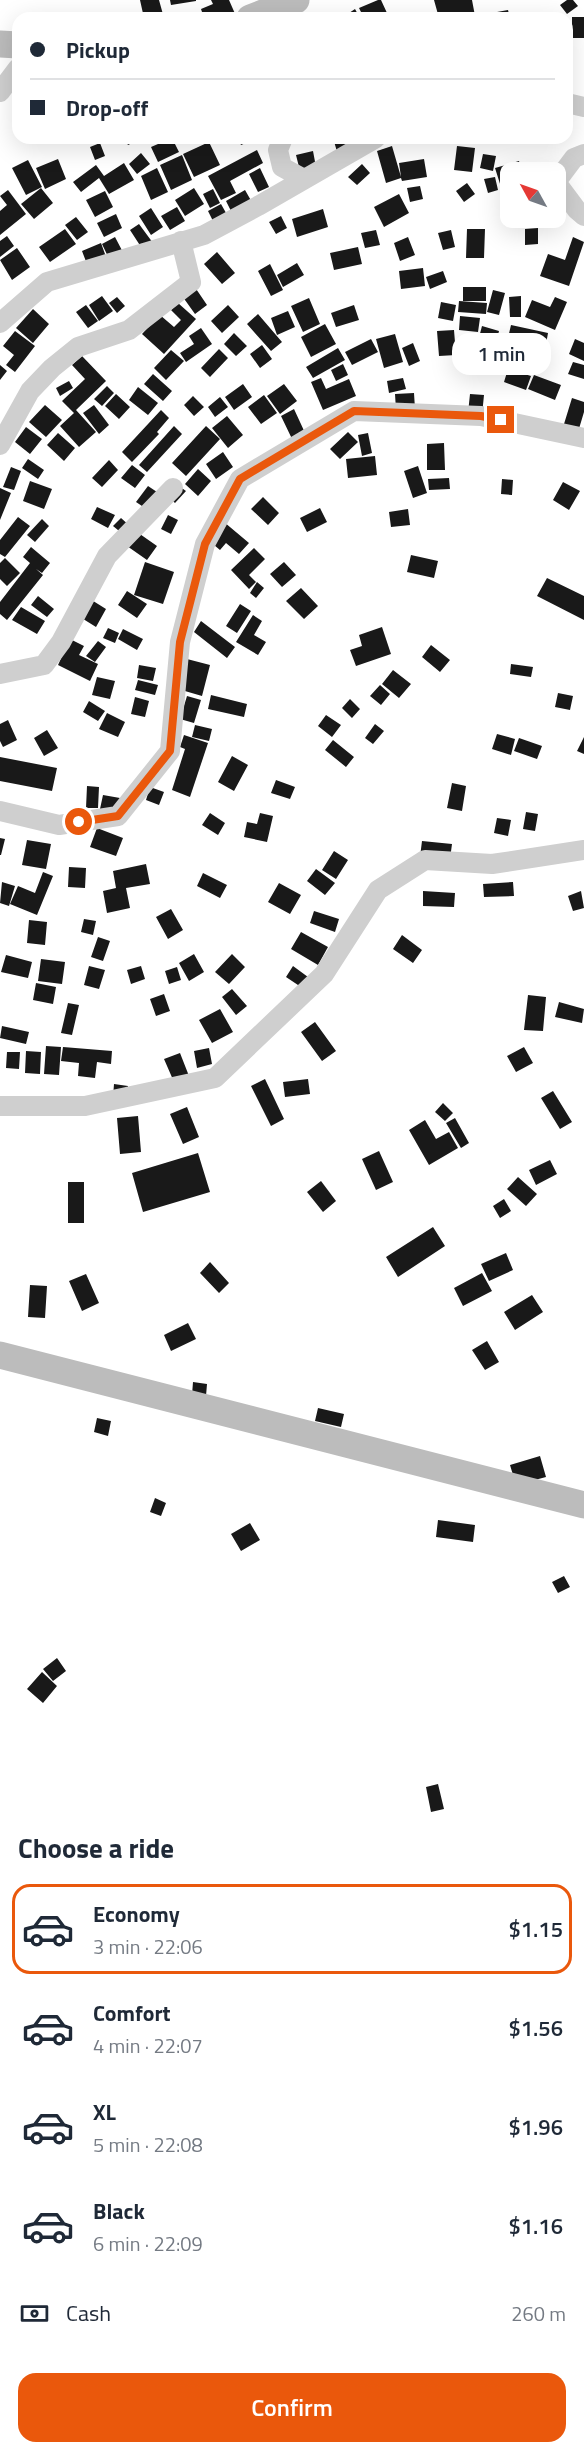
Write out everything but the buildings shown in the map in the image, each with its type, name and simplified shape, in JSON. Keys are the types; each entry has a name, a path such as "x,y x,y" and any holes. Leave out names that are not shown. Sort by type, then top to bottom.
{"street":[{"path":"267,12 296,0"},
{"path":"0,92 12,76"},
{"path":"280,144 278,150 282,167 304,178"},
{"path":"0,323 47,282 204,235 365,144"},
{"path":"584,154 574,158 556,182 584,216"},
{"path":"0,445 30,391 51,368 78,347 129,330 191,282 181,242"},
{"path":"0,811 59,825 118,816 170,751 180,642 205,544 240,479 354,411 481,416 584,438"},
{"path":"0,674 44,665 61,642 107,556 173,488"},
{"path":"0,1106 85,1106 215,1078 324,974 378,890 425,860 492,864 584,850"},
{"path":"0,1355 584,1505"}],"route":[{"path":"79,822 118,816 170,751 180,642 205,544 240,479 354,411 481,416 501,420"}]}
